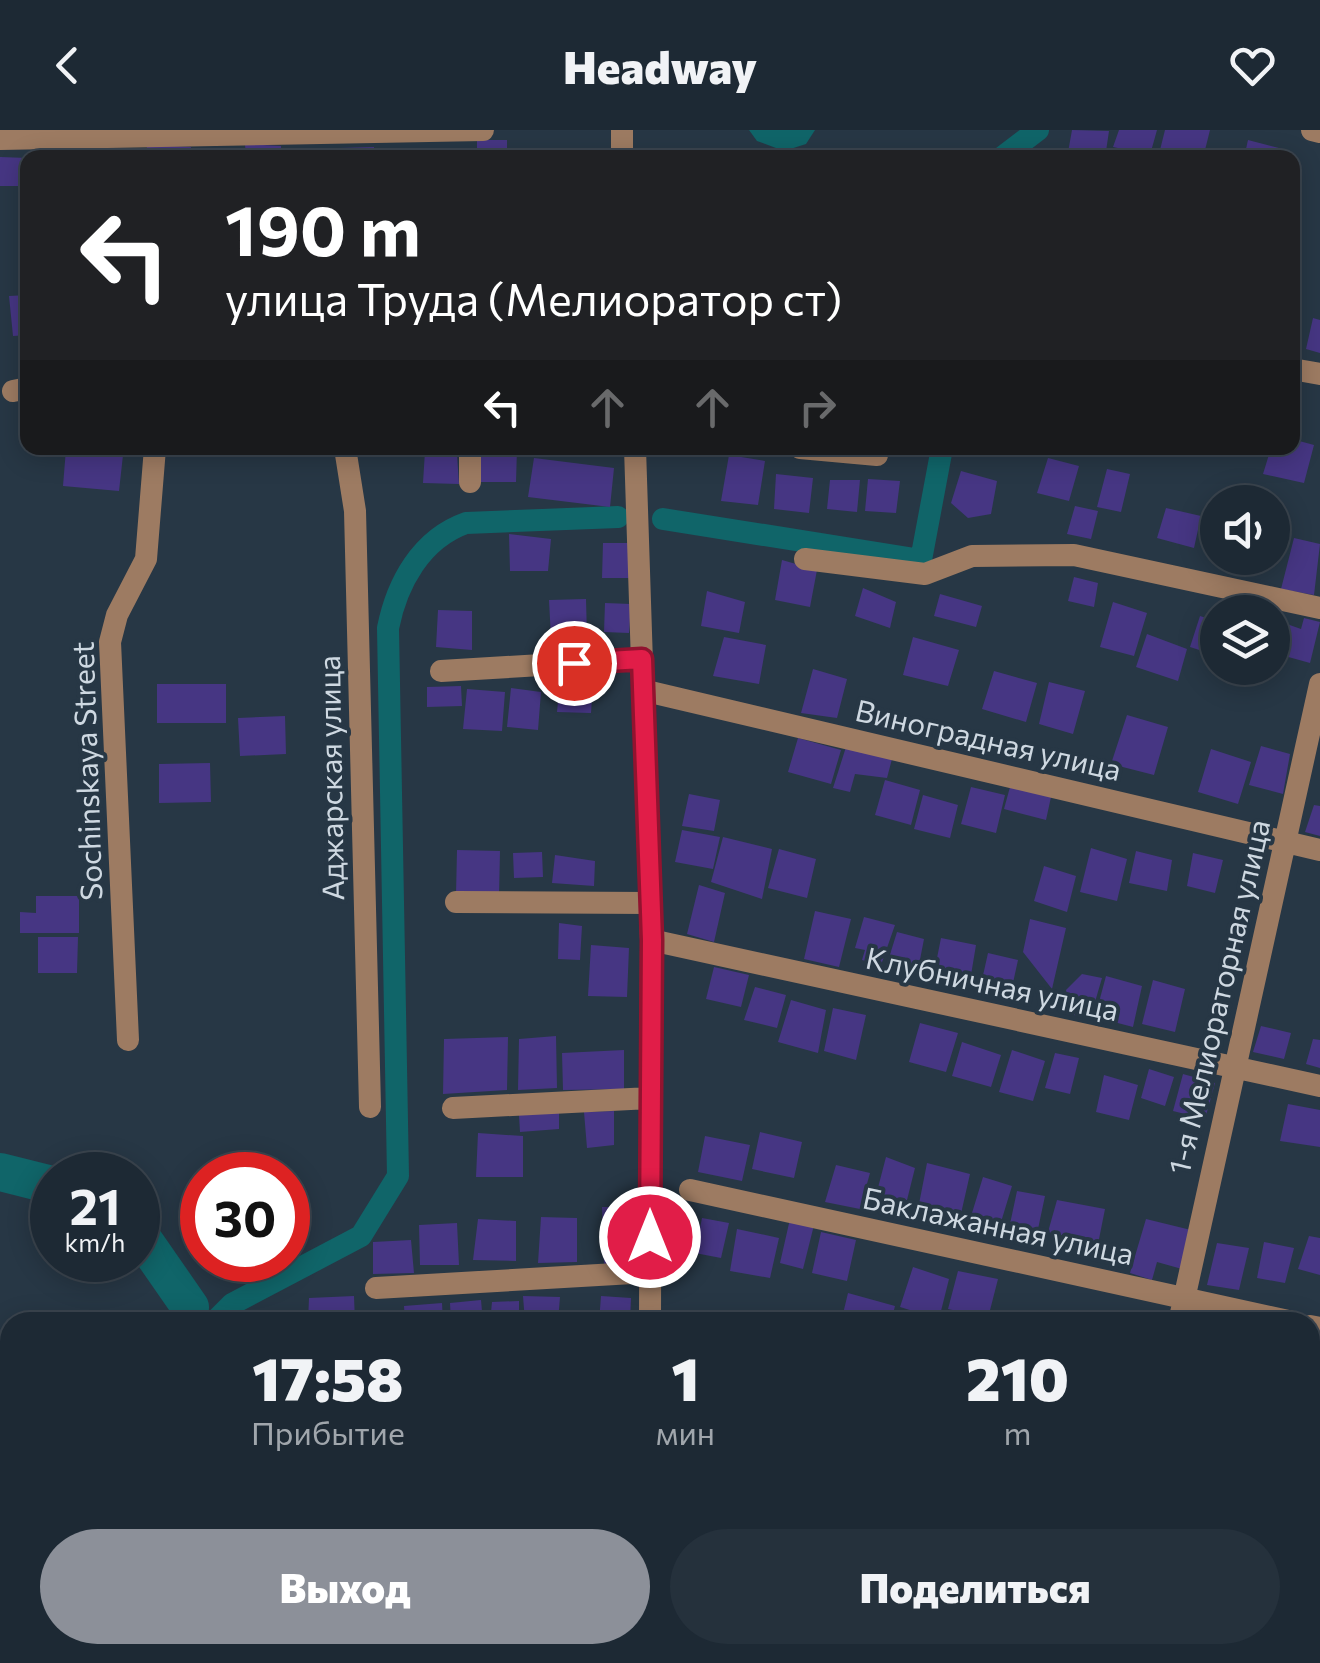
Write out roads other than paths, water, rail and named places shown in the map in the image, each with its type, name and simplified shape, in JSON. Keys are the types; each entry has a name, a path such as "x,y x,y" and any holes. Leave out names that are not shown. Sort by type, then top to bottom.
{"street":[{"path":"0,139 483,130"},
{"path":"1312,130 1320,132"},
{"name":"Sochinskaya Street","path":"128,1040 110,642 117,615 146,559 154,455"},
{"name":"Аджарская улица","path":"346,455 355,511 370,1107"},
{"path":"470,455 470,482"},
{"path":"635,455 652,940 650,1312"},
{"path":"805,559 925,574 972,556 1074,556 1320,608"},
{"path":"441,671 642,659"},
{"name":"1-я Мелиораторная улица","path":"1182,1312 1232,1068 1320,684"},
{"name":"Виноградная улица","path":"642,690 1320,850"},
{"path":"456,902 650,902"},
{"name":"Клубничная улица","path":"652,940 1320,1086"},
{"path":"453,1108 650,1098"},
{"name":"Баклажанная улица","path":"690,1190 1248,1312"},
{"path":"376,1288 650,1272"}],"waterway":[{"path":"1012,150 1038,130"},
{"path":"663,519 921,560 941,455"},
{"path":"224,1312 232,1304 361,1236 398,1176 388,628 405,579 424,551 450,530 466,523 618,517"},
{"path":"0,1172 30,1180"},
{"path":"160,1264 190,1312"}]}
